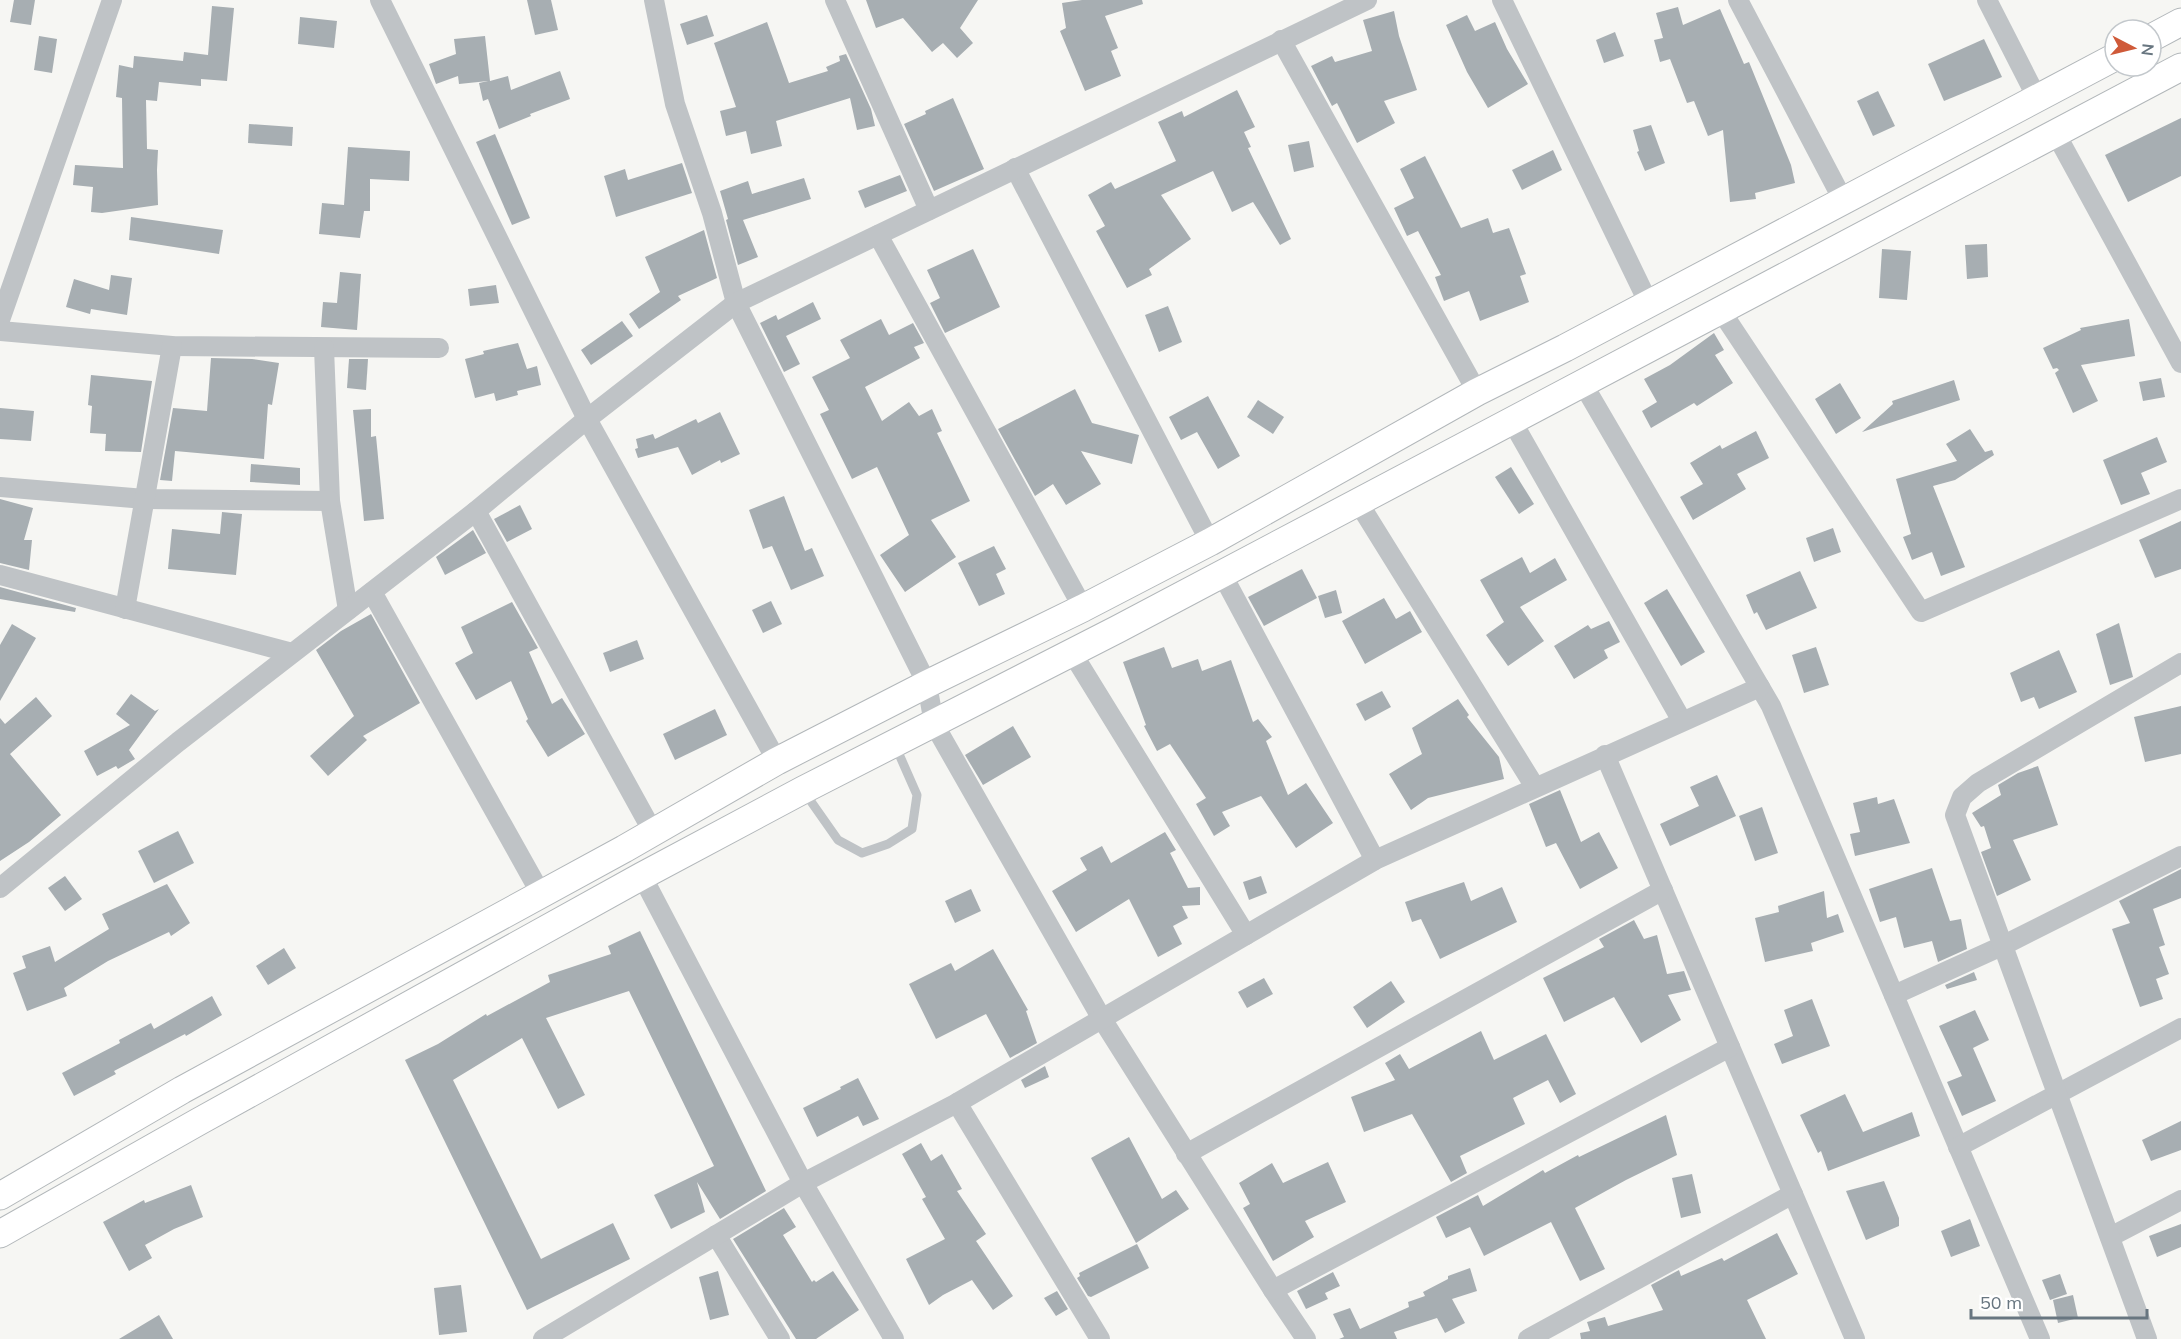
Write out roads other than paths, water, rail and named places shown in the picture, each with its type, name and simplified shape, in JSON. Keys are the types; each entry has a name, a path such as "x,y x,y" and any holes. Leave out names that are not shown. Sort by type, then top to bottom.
{"main road":[{"path":"2163,32 2181,22"},
{"path":"0,1196 182,1090 541,894 777,761 1210,542 1477,392 1649,304 2103,63"},
{"path":"0,1234 642,876 894,742 934,724 1222,574 2181,67"}],"street":[{"path":"0,320 112,0"},
{"path":"380,0 587,419 777,761"},
{"path":"654,0 675,104 712,213 736,303 927,684 934,724 1102,1019 1306,1339"},
{"path":"835,0 929,210"},
{"path":"0,888 178,742 476,511 587,419 736,303 1367,0"},
{"path":"1502,0 1649,304"},
{"path":"1738,0 1843,200"},
{"path":"1987,0 2037,98"},
{"path":"1281,40 1477,392"},
{"path":"2056,134 2181,363"},
{"path":"1015,168 1210,542"},
{"path":"878,235 1083,608"},
{"path":"1721,311 1922,612 2181,499"},
{"path":"0,331 172,346 439,348"},
{"path":"125,609 172,346"},
{"path":"324,348 330,501 348,610"},
{"path":"1583,384 1771,706 2040,1339"},
{"path":"1512,421 1682,721"},
{"path":"0,487 145,499 330,501"},
{"path":"1358,502 1535,787"},
{"path":"476,511 653,832"},
{"path":"1222,574 1376,860"},
{"path":"0,575 292,653"},
{"path":"372,591 541,894"},
{"path":"1071,651 1246,935"},
{"path":"2147,1339 1955,815 1962,797 1978,783 2181,663"},
{"path":"543,1339 803,1183 957,1103 1376,860 1760,687"},
{"path":"1605,755 1855,1339"},
{"path":"1894,995 2002,946 2181,856"},
{"path":"642,876 803,1183 894,1339"},
{"path":"1186,1154 1663,890"},
{"path":"1959,1147 2181,1028"},
{"path":"1273,1290 1730,1047"},
{"path":"957,1103 1100,1339"},
{"path":"1528,1339 1793,1194"},
{"path":"2110,1237 2181,1200"},
{"path":"717,1235 780,1339"}],"lane":[{"path":"803,790 838,840 862,852 888,844 912,829 917,795 894,742"}]}
